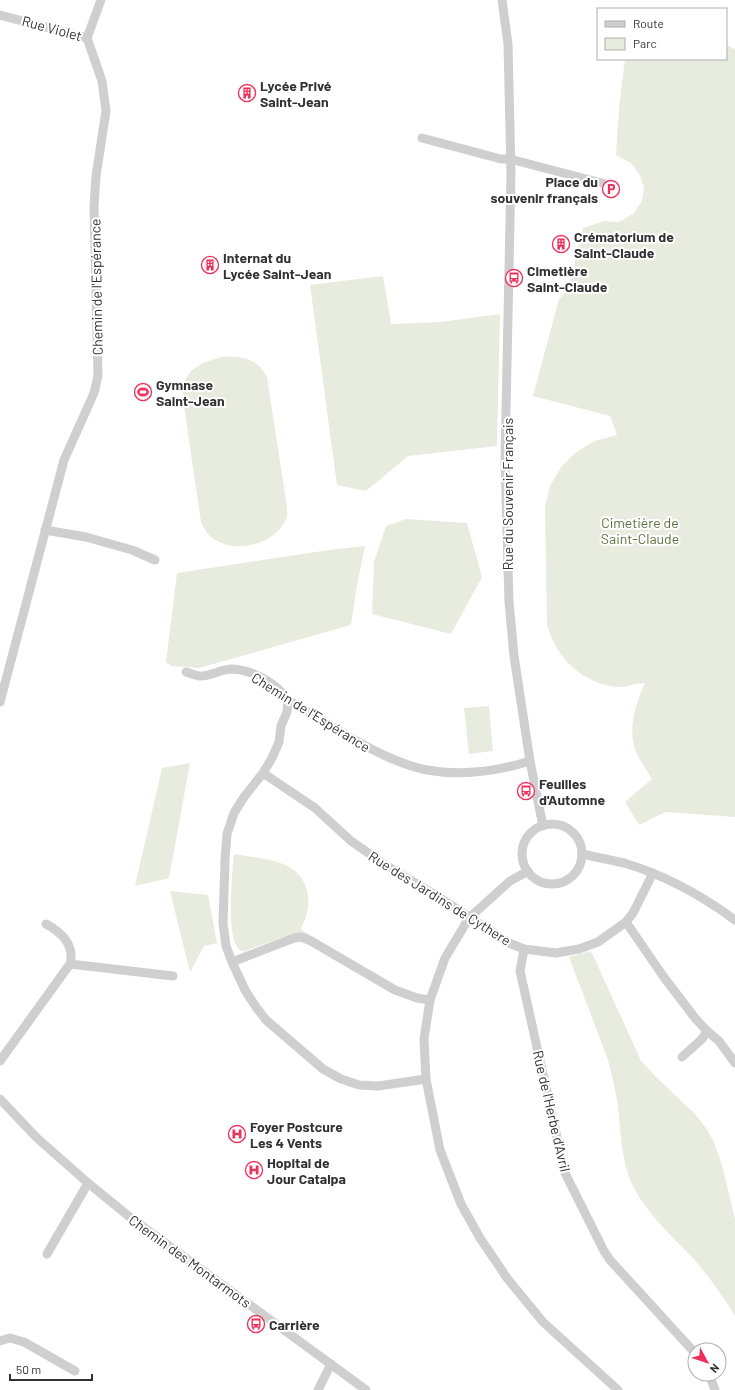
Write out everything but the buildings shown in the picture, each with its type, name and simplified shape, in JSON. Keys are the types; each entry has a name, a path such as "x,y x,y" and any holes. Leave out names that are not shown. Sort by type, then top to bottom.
{"street":[{"name":"Rue Violet","path":"0,14 87,38 101,0"},
{"name":"Rue du Souvenir Français","path":"502,0 508,44 510,159 510,240 505,459 507,570 511,631 530,761 543,826"},
{"name":"Chemin de l'Espérance","path":"0,702 64,460 94,393 98,376 94,207 96,176 106,111 102,81 87,38"},
{"path":"422,138 613,186"},
{"path":"45,530 86,537 132,550 155,560"},
{"name":"Chemin de l'Espérance","path":"186,672 200,676 231,669 253,674 275,686 288,700 381,754 425,770 455,772 501,769 530,761"},
{"path":"288,700 287,712 281,726 279,742 272,758 234,813 227,834 223,923 226,946 245,990 266,1020 323,1068 341,1079 359,1085 378,1086 426,1079"},
{"name":"Rue des Jardins de Cythere","path":"263,772 315,808 351,841 387,866 434,894 509,943 524,949 556,953 579,949 598,942 626,922 641,899 653,873"},
{"path":"552,824 562,826 570,830 580,845 582,854 580,864 575,873 567,880 550,884 541,882 534,878 523,863 522,854 528,836 534,830 552,824"},
{"path":"582,854 623,863 653,873 708,901 735,920"},
{"path":"528,871 510,881 470,918 445,958 430,1000 424,1039 426,1079 440,1150 461,1204 480,1238 511,1283 543,1322 618,1390"},
{"path":"626,922 663,976 695,1018 719,1041 735,1063"},
{"path":"0,1061 70,964 72,958 67,941 55,929 46,924"},
{"path":"232,962 294,938 301,937 310,940 395,990 417,998 430,1000"},
{"name":"Rue de l'Herbe d'Avril","path":"524,949 520,971 565,1173 610,1260 687,1344"},
{"path":"70,964 173,976"},
{"path":"682,1057 702,1038 707,1031"},
{"name":"Chemin des Montarmots","path":"0,1099 37,1138 130,1218 366,1390"},
{"path":"47,1254 88,1183"},
{"path":"0,1341 10,1338 24,1342 74,1371"},
{"path":"318,1390 331,1364"}],"green space":[{"name":"Cimetière de Saint-Claude","path":"727,45 735,49 735,817 665,812 639,825 625,802 652,779 639,759 633,743 632,734 636,708 645,683 614,687 602,684 583,675 574,669 561,654 555,645 547,625 545,506 550,486 561,467 576,452 595,441 617,435 610,416 533,396 559,299 568,290 583,228 604,221 617,222 623,220 634,213 642,201 644,188 640,175 631,163 616,155 619,109 625,60 727,60"},
{"path":"383,276 391,324 441,322 500,314 497,446 408,456 366,491 337,485 310,285"},
{"path":"222,357 236,357 254,362 267,377 287,507 287,518 281,528 264,541 244,546 223,544 214,539 201,522 184,406 183,387 186,378 199,365"},
{"path":"406,519 467,523 482,577 451,634 372,614 374,562 386,526"},
{"path":"365,546 351,625 199,668 171,666 166,662 177,573"},
{"path":"489,706 493,751 469,754 464,708"},
{"path":"190,763 169,878 135,886 162,768"},
{"path":"234,854 277,862 292,869 299,875 304,883 308,901 305,920 300,929 313,937 301,933 291,934 245,951 238,949 234,939 231,909"},
{"path":"170,891 208,895 217,943 204,946 190,972"},
{"path":"591,951 641,1061 695,1114 706,1128 714,1142 722,1165 735,1219 735,1316 715,1285 698,1264 650,1213 631,1182 623,1155 617,1101 608,1060 569,957"}],"place":[{"name":"Lycée Privé Saint-Jean","path":"247,93"},
{"name":"Place du souvenir français","path":"611,189"},
{"name":"Crématorium de Saint-Claude","path":"561,244"},
{"name":"Internat du Lycée Saint-Jean","path":"210,265"},
{"name":"Cimetière Saint-Claude","path":"514,278"},
{"name":"Gymnase Saint-Jean","path":"143,392"},
{"name":"Feuilles d'Automne","path":"526,791"},
{"name":"Foyer Postcure Les 4 Vents","path":"237,1134"},
{"name":"Hopital de Jour Catalpa","path":"254,1170"},
{"name":"Carrière","path":"256,1324"}]}
